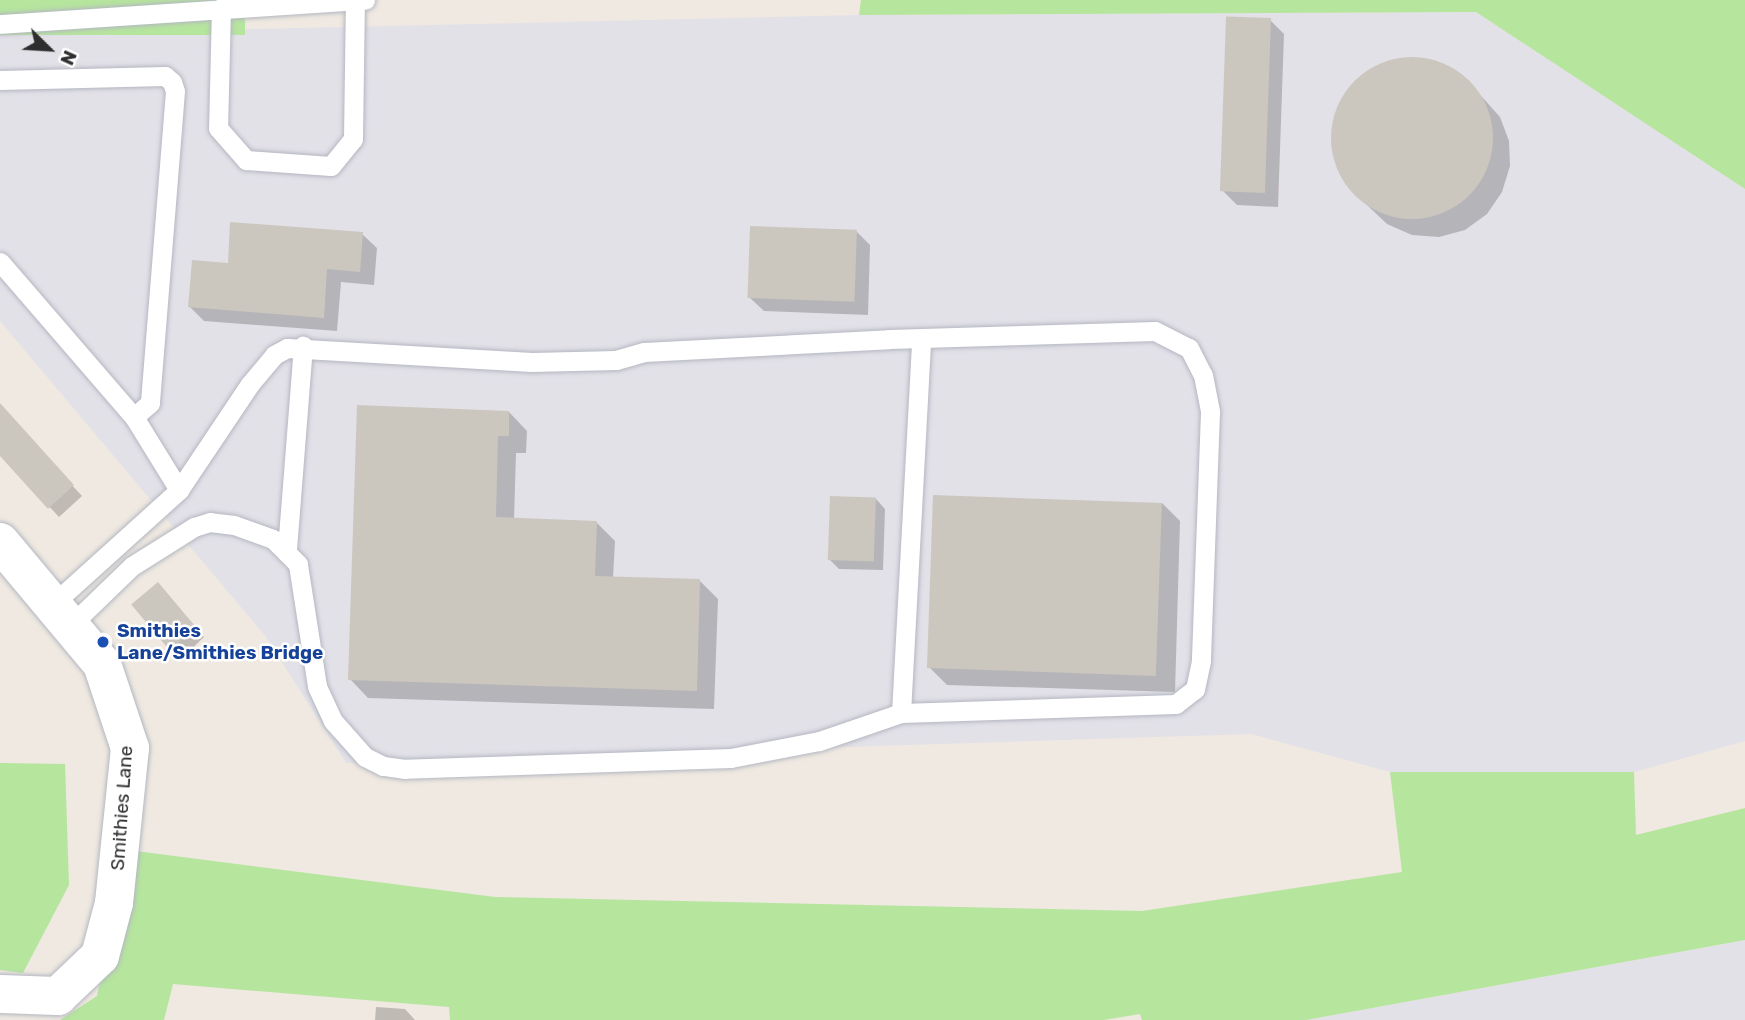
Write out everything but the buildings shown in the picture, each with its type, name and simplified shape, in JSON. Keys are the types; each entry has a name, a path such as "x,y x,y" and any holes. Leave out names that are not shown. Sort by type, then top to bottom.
{"street":[{"name":"Smithies Lane","path":"0,542 63,613 102,664 130,748 114,903 100,956 77,981 58,996 0,994"}],"lane":[{"path":"0,24 365,0"},
{"path":"221,9 218,128 246,160 331,166 353,139 355,1"},
{"path":"0,80 165,76 172,82 175,91 150,403 134,417"},
{"path":"0,262 134,417 179,491"},
{"path":"1155,331 1189,348 1203,375 1210,412 1202,661 1195,689 1176,704 901,713 819,741 732,758 383,766 347,742 323,698 306,594 298,564 287,550 234,525 210,522 194,527 63,613 179,491 274,355 303,346 532,362 616,360 644,352 1155,331"},
{"path":"901,713 921,340"},
{"path":"287,550 303,346"}],"shaded area":[{"path":"1476,12 1745,189 1745,741 1634,772 1390,772 1251,734 346,763 266,637 0,321 0,35 859,15"},
{"path":"1745,940 1745,1020 1306,1020"}],"green space":[{"path":"0,0 245,0 245,35 0,35"},
{"path":"861,0 1745,0 1745,189 1476,12 859,15"},
{"path":"0,763 65,764 69,885 23,973 0,970"},
{"path":"1390,772 1634,772 1636,835 1745,808 1745,940 1306,1020 1142,1020 1140,1014 1104,1020 450,1020 449,1007 173,984 164,1020 60,1020 97,996 128,850 495,897 1142,911 1402,872"}],"place":[{"name":"Smithies Lane/Smithies Bridge","path":"103,642"}]}
